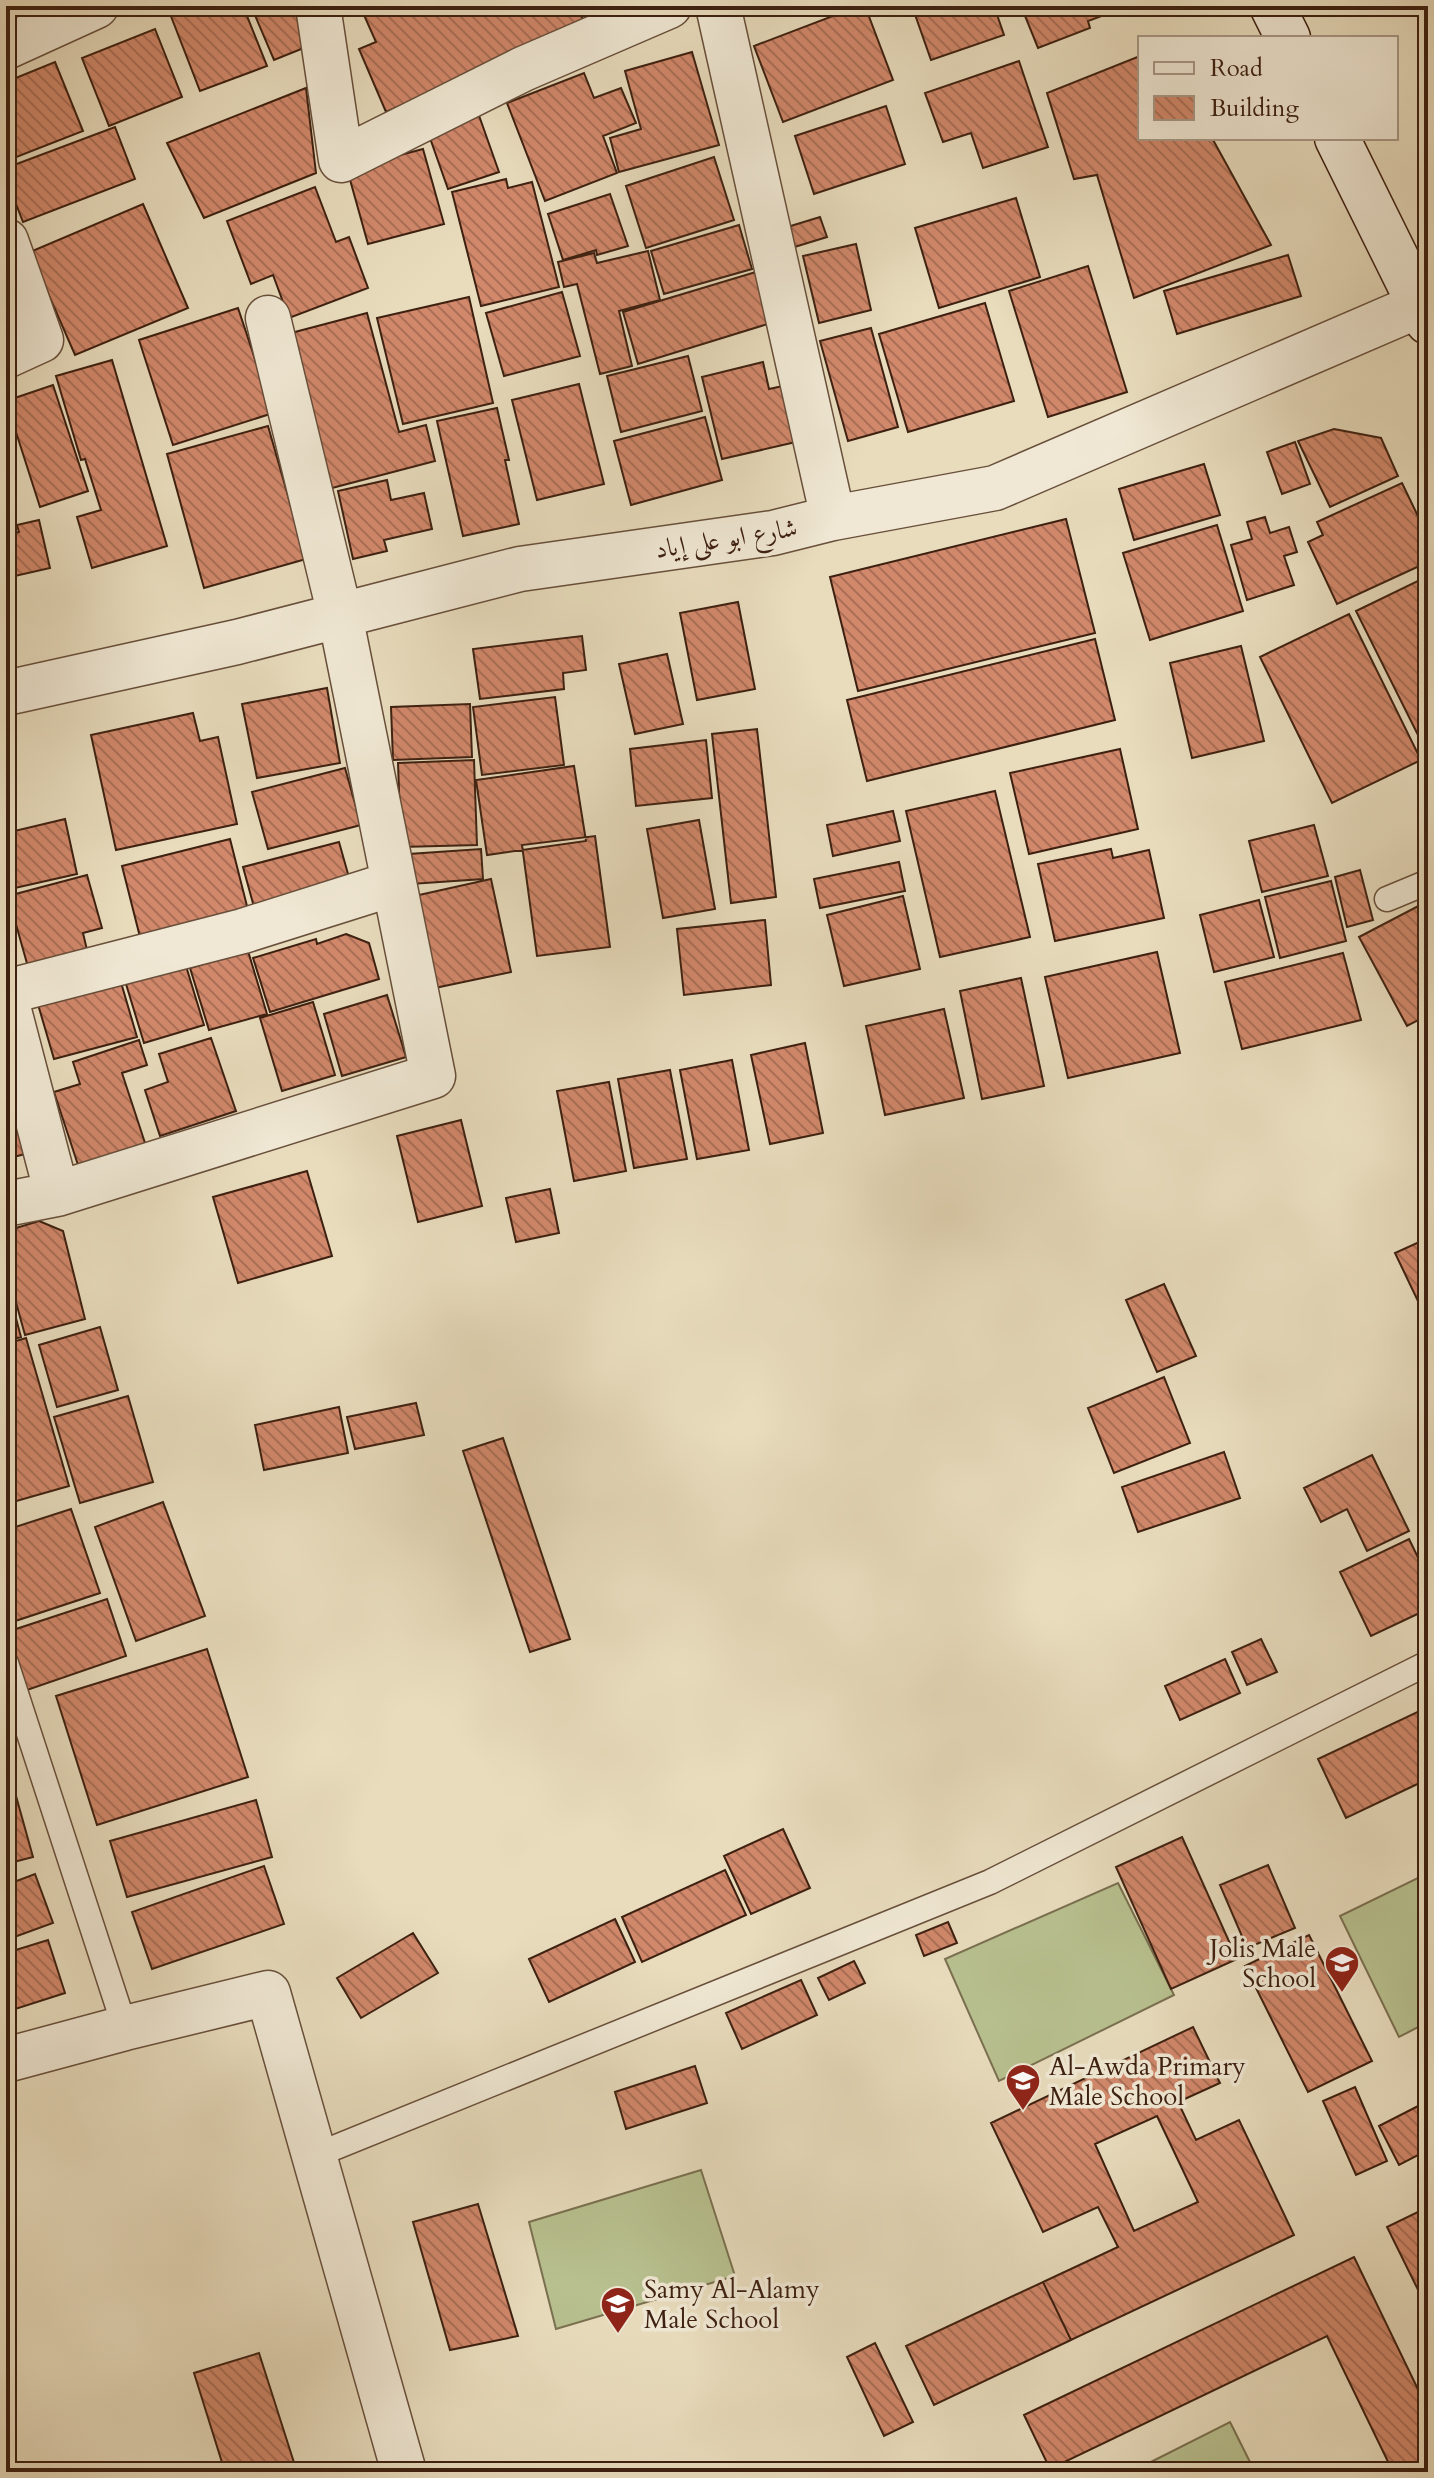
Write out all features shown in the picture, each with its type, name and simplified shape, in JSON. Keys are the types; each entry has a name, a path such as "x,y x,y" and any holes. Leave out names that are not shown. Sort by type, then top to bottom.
{"street":[{"path":"6,47 96,6"},
{"path":"318,6 341,160 523,69 669,6"},
{"path":"718,6 833,518"},
{"path":"1272,6 1287,36"},
{"path":"1338,140 1424,314"},
{"path":"6,241 41,340 6,356"},
{"name":"شارع ابو على إياد","path":"6,693 237,642 520,569 773,533 833,518 995,488 1424,314"},
{"path":"6,1204 57,1194 433,1076 340,615 268,318"},
{"path":"6,992 243,931 392,884"},
{"path":"6,999 57,1194"},
{"path":"6,2060 268,1993 404,2472"}],"lane":[{"path":"1387,899 1428,882"},
{"path":"6,1663 125,2028"},
{"path":"314,2156 990,1882 1428,1663"}],"green space":[{"path":"1428,1873 1428,2022 1399,2037 1340,1916"},
{"path":"1118,1883 1174,1995 999,2081 945,1959"},
{"path":"701,2170 735,2276 556,2329 529,2222"},
{"path":"1230,2422 1255,2472 1131,2472"}],"building":[{"path":"167,6 243,6 267,66 200,91"},
{"path":"251,6 310,6 316,43 274,60"},
{"path":"360,6 577,6 586,26 386,112 359,49 376,42"},
{"path":"751,6 775,6 755,15"},
{"path":"865,6 893,80 783,122 754,46"},
{"path":"912,6 994,6 1004,35 931,60"},
{"path":"1021,6 1128,6 1088,21 1090,28 1038,48"},
{"path":"155,29 182,97 109,126 82,58"},
{"path":"692,52 719,145 619,172 610,138 641,129 625,71"},
{"path":"1138,57 1138,140 1213,140 1271,245 1134,298 1097,175 1074,179 1047,93"},
{"path":"1019,61 1048,147 983,168 971,133 943,142 925,93"},
{"path":"55,62 83,131 6,161 6,82"},
{"path":"584,73 594,98 621,88 636,123 603,136 617,173 545,201 507,103"},
{"path":"306,88 316,173 204,218 167,143"},
{"path":"886,106 905,164 814,194 795,136"},
{"path":"476,107 499,172 448,189 425,124"},
{"path":"115,127 135,179 23,222 6,178 6,168"},
{"path":"423,149 444,224 368,244 347,169"},
{"path":"714,157 734,220 646,248 626,186"},
{"path":"506,179 508,188 532,182 559,287 481,306 452,192"},
{"path":"315,187 336,242 349,237 368,288 289,318 273,275 251,284 227,221"},
{"path":"610,194 628,246 597,255 596,250 563,260 548,214"},
{"path":"1016,198 1040,277 939,308 915,228"},
{"path":"143,204 188,308 75,355 30,252"},
{"path":"820,217 827,237 788,249 781,229"},
{"path":"739,225 752,269 664,294 651,251"},
{"path":"856,244 871,310 819,323 803,256"},
{"path":"648,251 660,300 619,311 632,366 600,374 577,284 564,287 558,262 594,253 597,263"},
{"path":"1288,255 1301,296 1177,334 1164,291"},
{"path":"1088,266 1127,392 1048,417 1009,291"},
{"path":"759,271 774,322 638,364 623,312"},
{"path":"562,292 580,356 504,376 486,313"},
{"path":"469,297 493,403 403,424 377,318"},
{"path":"985,303 1014,401 908,432 879,334"},
{"path":"238,308 273,413 173,445 139,340"},
{"path":"367,313 399,432 426,425 435,461 332,488 291,333"},
{"path":"871,328 898,427 848,441 820,341"},
{"path":"688,356 702,411 621,432 607,376"},
{"path":"112,360 167,546 92,568 77,517 101,510 85,459 81,460 56,376"},
{"path":"763,362 769,389 783,386 796,442 722,459 702,377"},
{"path":"579,384 604,484 537,500 512,400"},
{"path":"53,385 88,491 40,507 6,401"},
{"path":"497,408 519,524 463,536 437,421"},
{"path":"705,417 722,480 631,505 614,441"},
{"path":"268,426 306,559 204,588 167,454"},
{"path":"1334,429 1381,438 1398,476 1330,507 1298,441"},
{"path":"1295,442 1310,484 1282,494 1267,452"},
{"path":"1204,464 1220,515 1134,540 1119,489"},
{"path":"387,480 391,500 424,493 432,529 384,540 387,551 353,559 338,491"},
{"path":"1402,483 1428,537 1428,562 1337,604 1308,542 1323,535 1317,522"},
{"path":"6,487 15,526 6,528"},
{"path":"1265,517 1270,533 1289,527 1297,552 1284,556 1294,585 1247,600 1231,545 1252,539 1247,522"},
{"path":"1066,519 1095,633 858,691 830,577"},
{"path":"39,520 50,568 6,578 6,535 19,532 17,525"},
{"path":"1217,525 1243,611 1150,640 1123,553"},
{"path":"1428,576 1428,755 1356,611"},
{"path":"738,602 755,689 697,700 680,613"},
{"path":"1349,614 1421,760 1332,803 1260,657"},
{"path":"582,636 586,670 563,673 564,689 480,699 473,649"},
{"path":"1095,639 1115,720 867,781 847,700"},
{"path":"1241,646 1264,741 1192,758 1170,663"},
{"path":"667,654 683,724 635,734 619,664"},
{"path":"327,688 340,763 257,778 242,704"},
{"path":"555,697 564,765 482,775 473,707"},
{"path":"470,704 472,757 393,760 391,707"},
{"path":"193,713 200,741 218,737 237,824 116,850 91,735"},
{"path":"757,729 776,897 731,903 712,734"},
{"path":"706,740 712,798 636,806 630,749"},
{"path":"1120,749 1138,829 1029,854 1010,773"},
{"path":"474,760 477,845 401,847 398,763"},
{"path":"574,766 586,841 487,855 476,780"},
{"path":"345,768 361,825 268,849 252,792"},
{"path":"995,791 1030,937 940,957 906,811"},
{"path":"893,811 900,841 833,856 827,825"},
{"path":"65,819 77,874 6,890 6,833"},
{"path":"699,820 715,909 663,918 647,829"},
{"path":"1314,825 1328,876 1262,892 1249,841"},
{"path":"595,836 610,947 537,956 522,845"},
{"path":"230,839 248,910 140,937 122,866"},
{"path":"339,842 350,881 254,907 243,867"},
{"path":"481,849 483,879 411,884 409,854"},
{"path":"1111,849 1113,858 1149,850 1164,918 1055,941 1038,864"},
{"path":"899,862 905,891 820,908 814,879"},
{"path":"1360,870 1373,920 1347,927 1335,877"},
{"path":"87,875 102,928 83,933 87,950 28,967 8,896"},
{"path":"491,879 511,972 430,989 410,897"},
{"path":"1331,881 1346,941 1280,958 1265,897"},
{"path":"903,896 920,969 844,986 827,915"},
{"path":"1259,900 1274,957 1214,972 1200,915"},
{"path":"1428,901 1428,1015 1407,1026 1359,937"},
{"path":"765,920 771,985 684,995 677,929"},
{"path":"346,934 369,943 379,979 270,1012 253,958 316,939 317,944"},
{"path":"248,951 267,1014 209,1030 190,968"},
{"path":"1157,952 1180,1053 1068,1078 1045,977"},
{"path":"1343,953 1361,1020 1242,1049 1225,982"},
{"path":"186,966 204,1025 144,1043 126,984"},
{"path":"1021,978 1044,1086 982,1099 960,991"},
{"path":"120,979 137,1037 54,1059 37,1001"},
{"path":"387,995 406,1057 342,1076 324,1014"},
{"path":"313,1002 335,1075 282,1091 260,1018"},
{"path":"944,1009 964,1098 885,1115 866,1026"},
{"path":"211,1038 236,1111 160,1136 145,1090 168,1082 159,1054"},
{"path":"139,1040 147,1065 122,1073 147,1149 80,1171 54,1092 80,1084 73,1062"},
{"path":"805,1043 823,1133 770,1144 751,1055"},
{"path":"732,1060 749,1150 697,1159 680,1070"},
{"path":"670,1070 687,1159 634,1168 618,1079"},
{"path":"609,1082 626,1171 574,1181 557,1091"},
{"path":"6,1089 25,1154 6,1159"},
{"path":"461,1120 482,1206 418,1222 397,1136"},
{"path":"307,1171 332,1256 238,1283 213,1197"},
{"path":"550,1189 559,1233 516,1242 506,1198"},
{"path":"39,1221 63,1231 85,1319 25,1335 6,1266 6,1231"},
{"path":"1428,1238 1428,1322 1395,1253"},
{"path":"6,1281 21,1337 6,1341"},
{"path":"1164,1284 1196,1356 1157,1372 1126,1300"},
{"path":"100,1327 118,1390 57,1407 39,1345"},
{"path":"26,1338 69,1486 6,1504 6,1344"},
{"path":"1164,1377 1190,1443 1114,1473 1088,1408"},
{"path":"128,1396 153,1482 80,1503 54,1417"},
{"path":"416,1403 424,1435 355,1449 347,1417"},
{"path":"339,1407 348,1453 264,1470 255,1425"},
{"path":"503,1438 570,1639 530,1652 463,1451"},
{"path":"1224,1452 1240,1498 1138,1532 1122,1487"},
{"path":"1372,1455 1409,1531 1367,1551 1347,1509 1321,1522 1304,1488"},
{"path":"163,1502 205,1616 136,1641 95,1527"},
{"path":"71,1509 100,1593 6,1624 6,1530"},
{"path":"1409,1539 1428,1578 1428,1609 1371,1636 1340,1572"},
{"path":"107,1599 126,1656 27,1690 7,1632"},
{"path":"1261,1639 1277,1672 1247,1685 1232,1652"},
{"path":"207,1649 248,1777 97,1825 56,1696"},
{"path":"1225,1659 1240,1693 1180,1720 1165,1686"},
{"path":"1428,1707 1428,1779 1346,1818 1318,1759"},
{"path":"6,1760 33,1857 6,1864"},
{"path":"256,1800 272,1857 127,1897 110,1841"},
{"path":"783,1829 810,1888 751,1914 724,1856"},
{"path":"1182,1837 1237,1959 1171,1989 1116,1867"},
{"path":"1268,1865 1295,1928 1247,1948 1220,1885"},
{"path":"264,1866 284,1924 152,1969 132,1912"},
{"path":"725,1870 746,1915 642,1962 622,1917"},
{"path":"35,1874 53,1923 6,1940 6,1885"},
{"path":"615,1919 635,1962 549,2002 529,1959"},
{"path":"948,1922 957,1943 924,1956 916,1935"},
{"path":"413,1933 438,1973 361,2018 337,1978"},
{"path":"1309,1935 1372,2061 1308,2092 1245,1966"},
{"path":"48,1940 65,1993 6,2012 6,1953"},
{"path":"854,1961 865,1983 829,2000 818,1978"},
{"path":"801,1980 817,2015 742,2049 726,2013"},
{"path":"1193,2027 1220,2083 1178,2102 1196,2140 1239,2120 1294,2235 1071,2340 1043,2282 1118,2247 1098,2207 1043,2232 991,2123","holes":["1157,2116 1198,2202 1134,2231 1095,2144"]},
{"path":"695,2066 707,2103 626,2129 615,2092"},
{"path":"1355,2087 1387,2161 1356,2175 1323,2101"},
{"path":"1428,2101 1428,2150 1399,2165 1379,2126"},
{"path":"478,2204 518,2336 450,2350 413,2222"},
{"path":"1428,2207 1428,2310 1387,2227"},
{"path":"1354,2257 1428,2410 1428,2472 1393,2472 1327,2336 1050,2469 1024,2415"},
{"path":"1043,2282 1071,2340 934,2405 906,2346"},
{"path":"875,2343 913,2422 884,2436 847,2357"},
{"path":"259,2353 297,2472 225,2472 194,2373"}],"place":[{"name":"Jolis Male School","path":"1342,1994"},
{"name":"Al-Awda Primary Male School","path":"1023,2112"},
{"name":"Samy Al-Alamy Male School","path":"618,2335"}]}
